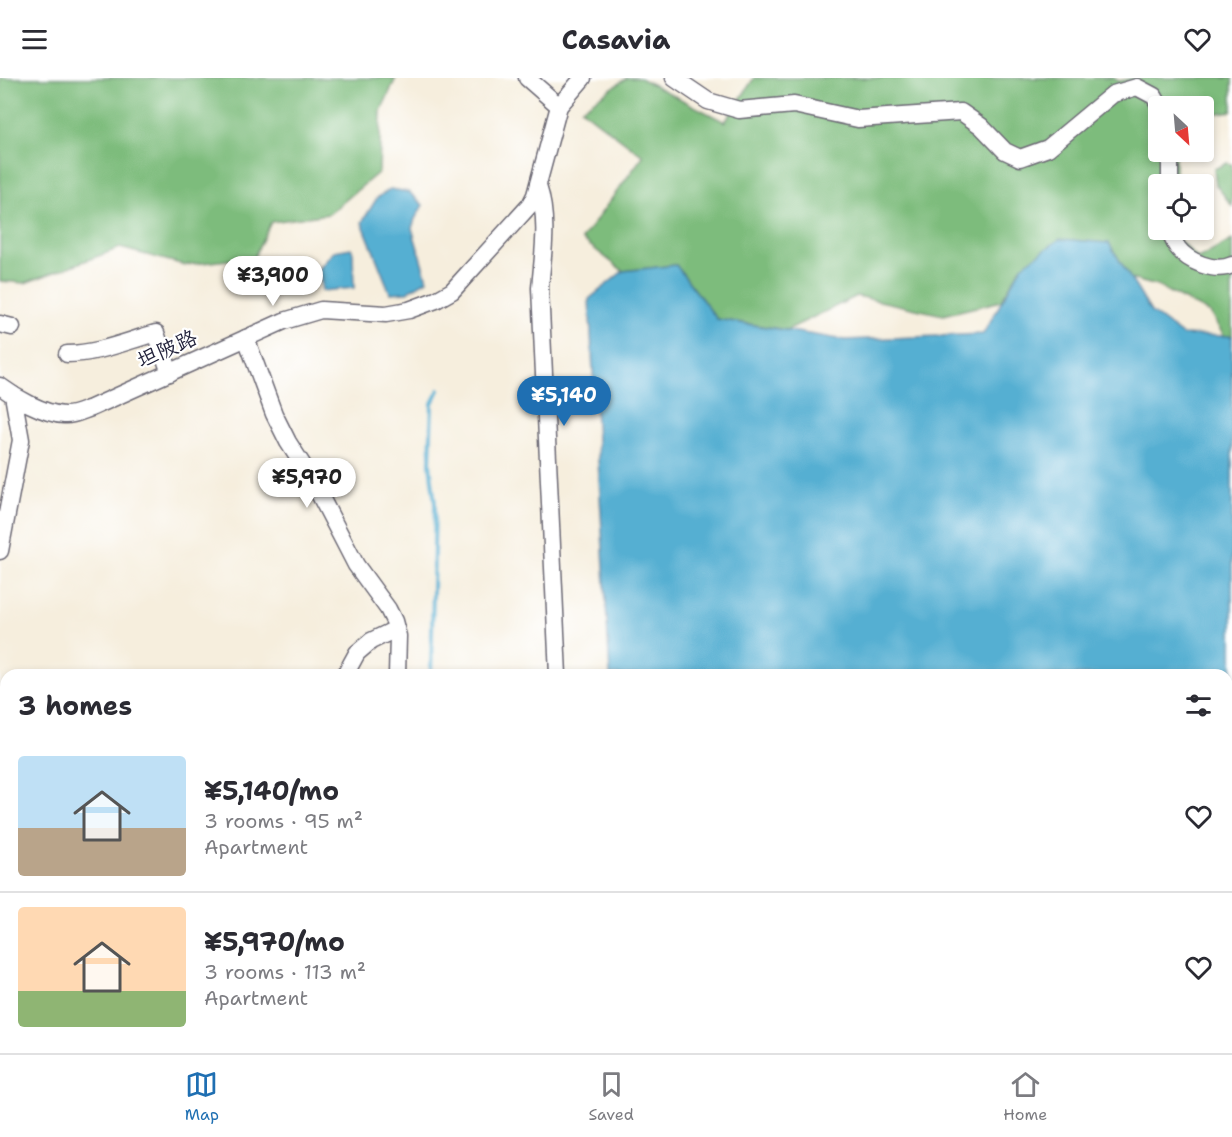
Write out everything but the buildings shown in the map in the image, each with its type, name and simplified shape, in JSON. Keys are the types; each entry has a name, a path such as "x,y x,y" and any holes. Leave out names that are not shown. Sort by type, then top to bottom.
{"street":[{"path":"527,78 559,106 583,78"},
{"path":"675,78 708,101 740,110 794,105 858,119 961,112 981,126 1005,152 1020,158 1048,148 1113,94 1137,87 1154,96"},
{"name":"坦陂路","path":"6,391 62,415 73,415 284,321 314,311 386,314 410,310 436,300 452,291 530,205 538,186 559,106"},
{"path":"538,186 544,204 544,246 540,288 558,669"},
{"path":"1174,240 1178,248 1200,265 1226,268 1232,265"},
{"path":"67,354 111,346 156,333 170,373"},
{"path":"246,338 274,414 288,442 311,478 356,565 388,609 398,636 397,669"},
{"path":"0,551 21,440 6,391"},
{"path":"348,669 357,652 371,640 396,629"}],"green space":[{"path":"0,78 396,78 381,111 379,172 329,214 271,222 254,257 185,265 120,248 25,283 0,281"},
{"path":"627,78 640,78 725,122 754,78 1113,78 1119,81 1135,78 1232,78 1232,111 1214,114 1214,96 1148,96 1148,162 1175,162 1175,174 1148,174 1148,240 1180,240 1198,259 1232,240 1232,336 1224,336 1210,313 1157,286 1131,279 1109,243 1022,266 1001,301 943,315 857,296 787,330 717,319 676,265 623,271 582,239 643,156 581,109"},
{"path":"1227,163 1232,164 1232,206 1216,185 1214,169"}],"water":[{"path":"390,189 409,192 423,205 412,228 427,280 407,292 390,293 362,222 377,198"},
{"path":"1060,239 1109,243 1151,312 1182,335 1232,336 1232,669 610,669 589,299 623,271 676,265 717,319 845,340 983,334 1022,266"},
{"path":"351,248 354,288 322,291 319,269 334,251"}],"waterway":[{"path":"431,669 435,504 430,464 432,403 439,390"}]}
